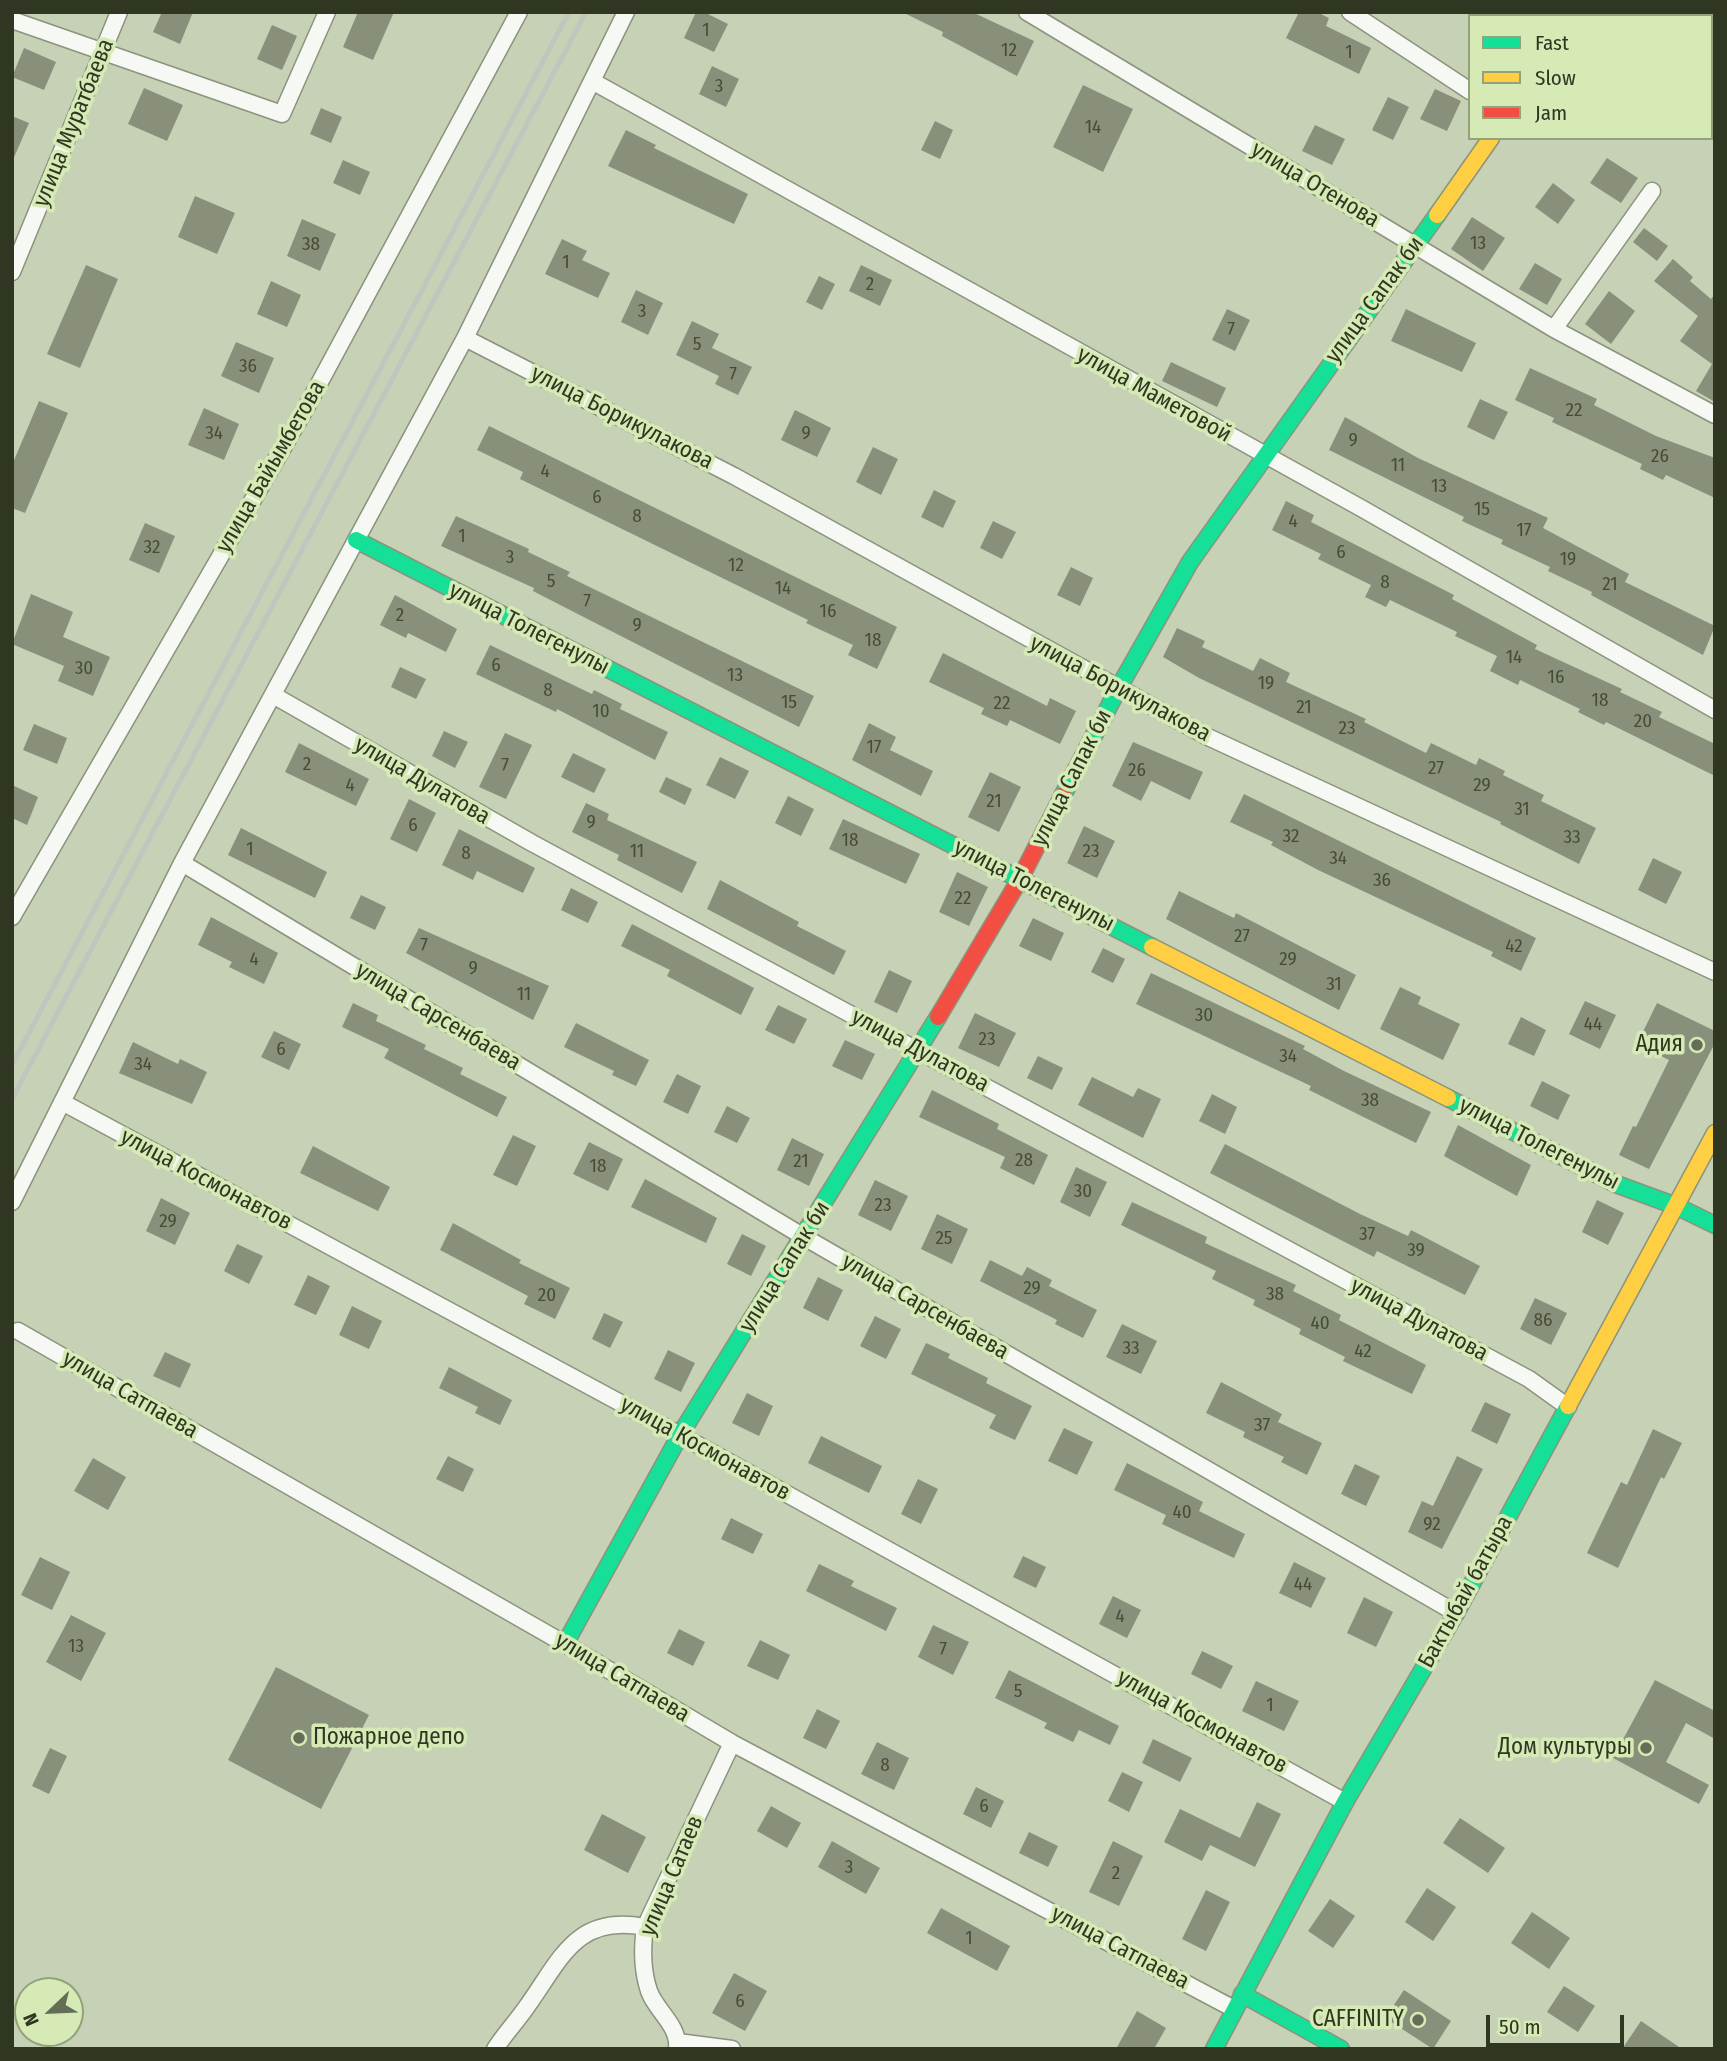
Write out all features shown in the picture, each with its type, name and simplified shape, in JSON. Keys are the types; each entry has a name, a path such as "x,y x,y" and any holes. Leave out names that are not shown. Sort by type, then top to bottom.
{"street":[{"name":"улица Муратбаева","path":"12,272 118,12"},
{"path":"12,20 282,114 327,12"},
{"name":"улица Байымбетова","path":"12,917 307,406 519,12"},
{"path":"12,1202 182,863 465,338 626,12"},
{"path":"1350,12 1468,90"},
{"name":"улица Отенова","path":"1034,14 1554,329 1715,415"},
{"name":"улица Маметовой","path":"592,81 1263,456 1361,508 1715,710"},
{"name":"улица Сапак би","path":"565,1644 680,1435 919,1050 1020,879 1118,689 1189,562 1490,140"},
{"path":"1554,329 1652,191"},
{"name":"улица Борикулакова","path":"465,338 734,476 1208,737 1715,972"},
{"name":"улица Толегенулы","path":"356,540 1616,1184 1676,1206 1715,1225"},
{"name":"улица Дулатова","path":"273,695 532,843 1529,1379 1568,1407"},
{"name":"улица Сарсенбаева","path":"182,863 804,1237 1456,1613"},
{"name":"улица Космонавтов","path":"62,1102 680,1435 1345,1802"},
{"name":"Бактыбай батыра","path":"1214,2049 1345,1802 1456,1613 1715,1133"},
{"name":"улица Сатпаева","path":"18,1331 565,1644 732,1743 1234,2009"},
{"name":"улица Сатаев","path":"677,2045 668,2020 649,1992 641,1950 645,1927 732,1743"},
{"path":"495,2049 557,1962 584,1934 619,1922 645,1927"},
{"path":"1242,1994 1341,2049"},
{"path":"677,2045 732,2049"}],"building":[{"path":"162,12 193,12 180,44 153,32"},
{"path":"358,12 394,12 373,60 343,47"},
{"path":"696,12 704,12 728,24 714,52 684,38"},
{"path":"902,12 972,12 1034,41 1017,76 942,36 943,32"},
{"path":"1299,12 1317,12 1329,18 1326,26 1371,48 1359,74 1286,38"},
{"path":"272,25 297,36 282,70 257,59"},
{"path":"24,48 56,62 44,90 12,77"},
{"path":"712,66 739,79 726,107 699,94"},
{"path":"1083,85 1133,109 1103,172 1053,147"},
{"path":"144,88 183,105 167,141 128,124"},
{"path":"1435,89 1461,101 1447,131 1420,119"},
{"path":"1388,97 1409,107 1393,140 1372,130"},
{"path":"321,108 342,117 331,143 310,134"},
{"path":"12,116 29,123 12,162"},
{"path":"935,121 953,130 940,159 921,150"},
{"path":"1315,125 1345,139 1332,165 1302,151"},
{"path":"626,130 656,145 654,148 748,194 734,224 608,166"},
{"path":"1607,158 1638,178 1621,203 1590,183"},
{"path":"343,160 370,172 360,195 333,183"},
{"path":"1553,183 1575,200 1558,224 1535,207"},
{"path":"195,196 235,213 217,254 178,237"},
{"path":"1472,217 1505,238 1483,271 1451,249"},
{"path":"302,219 336,234 320,271 287,256"},
{"path":"1644,228 1668,246 1657,261 1633,242"},
{"path":"562,239 587,251 582,260 610,273 598,298 545,274"},
{"path":"1673,259 1693,277 1690,281 1711,299 1715,294 1715,402 1696,391 1712,364 1680,341 1698,316 1654,281"},
{"path":"1535,263 1562,279 1547,305 1519,289"},
{"path":"86,265 118,279 80,368 47,354"},
{"path":"861,265 892,280 880,306 849,291"},
{"path":"819,276 835,284 822,310 806,302"},
{"path":"271,281 301,295 287,327 257,314"},
{"path":"636,290 663,303 648,335 621,322"},
{"path":"1609,291 1635,311 1611,344 1585,324"},
{"path":"1227,309 1250,320 1235,351 1212,340"},
{"path":"1406,309 1476,343 1462,372 1391,341"},
{"path":"692,321 719,334 712,348 752,367 738,395 715,384 719,376 676,355"},
{"path":"236,342 274,358 259,393 221,376"},
{"path":"1171,362 1226,388 1217,407 1162,381"},
{"path":"1530,368 1597,399 1594,405 1656,436 1715,458 1715,498 1666,475 1663,480 1640,469 1642,464 1552,422 1554,418 1515,400"},
{"path":"1480,399 1508,412 1494,440 1467,427"},
{"path":"39,401 68,413 25,513 12,508 12,465"},
{"path":"204,408 239,424 224,460 188,445"},
{"path":"795,410 831,428 817,457 781,440"},
{"path":"1345,417 1418,458 1548,518 1543,528 1629,574 1625,582 1715,626 1703,655 1591,595 1592,592 1548,571 1550,567 1501,544 1503,540 1462,521 1464,517 1329,450"},
{"path":"489,426 897,627 877,669 848,655 853,645 806,623 808,620 520,479 523,472 477,450"},
{"path":"873,447 898,459 881,495 856,482"},
{"path":"934,490 956,501 943,528 921,517"},
{"path":"1286,501 1314,515 1311,522 1454,595 1452,599 1537,645 1535,649 1622,689 1620,692 1662,712 1659,717 1715,744 1715,776 1606,722 1604,725 1578,712 1580,709 1520,680 1518,685 1490,671 1497,656 1455,636 1457,632 1390,600 1386,607 1365,597 1371,585 1318,559 1321,554 1272,530"},
{"path":"456,516 529,549 528,552 570,572 567,576 814,696 799,727 533,591 534,588 441,546"},
{"path":"993,521 1016,532 1002,559 980,548"},
{"path":"145,523 175,536 159,573 129,560"},
{"path":"1071,567 1093,578 1080,606 1057,595"},
{"path":"31,594 73,612 63,637 110,657 93,696 58,681 64,666 12,644"},
{"path":"395,595 457,629 446,652 408,633 406,638 380,625"},
{"path":"1177,628 1205,641 1202,647 1253,671 1260,658 1290,673 1286,682 1366,719 1364,722 1426,753 1431,743 1476,765 1479,758 1505,771 1503,775 1544,795 1541,801 1596,828 1579,864 1500,824 1501,822 1199,678 1163,657"},
{"path":"490,645 592,694 594,690 622,704 620,709 668,732 655,760 557,709 556,712 476,674"},
{"path":"943,653 1047,706 1050,698 1076,711 1060,744 1010,720 1007,726 981,714 984,708 929,682"},
{"path":"400,667 426,679 416,699 391,687"},
{"path":"869,723 896,737 890,750 933,771 921,796 852,760"},
{"path":"34,724 67,738 57,764 23,750"},
{"path":"444,731 468,742 455,768 432,756"},
{"path":"505,733 532,745 506,799 479,787"},
{"path":"1133,742 1203,772 1190,800 1151,781 1141,801 1112,786"},
{"path":"299,743 369,779 356,806 285,772"},
{"path":"573,753 606,769 594,793 561,777"},
{"path":"720,757 749,771 735,799 706,785"},
{"path":"990,772 1021,787 999,832 968,817"},
{"path":"666,777 692,789 685,805 659,792"},
{"path":"12,785 38,797 27,825 12,818"},
{"path":"1244,794 1536,938 1521,971 1491,956 1493,952 1318,870 1271,845 1273,842 1230,822"},
{"path":"788,796 814,809 801,836 775,823"},
{"path":"409,799 436,813 417,852 390,839"},
{"path":"586,803 609,814 607,820 697,862 682,893 617,860 619,855 572,832"},
{"path":"843,819 920,854 906,884 829,849"},
{"path":"1084,826 1115,841 1097,878 1067,863"},
{"path":"241,828 327,872 315,898 228,855"},
{"path":"459,829 535,868 523,893 477,871 473,880 442,865"},
{"path":"1653,858 1682,872 1666,904 1638,890"},
{"path":"957,872 988,887 969,926 939,912"},
{"path":"720,880 799,922 797,926 846,951 834,975 707,909"},
{"path":"571,888 598,902 588,923 561,910"},
{"path":"1179,891 1234,918 1236,913 1356,975 1339,1010 1166,919"},
{"path":"361,895 386,907 375,930 350,918"},
{"path":"211,917 278,953 264,984 229,967 232,962 198,945"},
{"path":"1033,918 1064,933 1051,961 1019,946"},
{"path":"632,924 754,988 741,1015 667,976 670,970 621,946"},
{"path":"419,928 549,986 533,1020 406,953"},
{"path":"1103,948 1125,959 1113,983 1091,972"},
{"path":"889,970 912,981 897,1013 874,1002"},
{"path":"1151,973 1305,1046 1303,1049 1344,1071 1431,1112 1416,1143 1309,1090 1311,1086 1136,1004"},
{"path":"1400,987 1421,997 1418,1004 1460,1024 1443,1060 1380,1029"},
{"path":"1585,1001 1616,1015 1600,1049 1569,1034"},
{"path":"353,1003 378,1015 376,1021 426,1045 424,1049 463,1068 460,1074 507,1097 497,1117 384,1058 389,1049 342,1027"},
{"path":"1657,1003 1715,1031 1715,1043 1649,1169 1619,1155 1669,1060 1637,1044"},
{"path":"778,1005 807,1019 794,1044 765,1030"},
{"path":"975,1013 1016,1033 999,1067 958,1048"},
{"path":"1521,1017 1546,1030 1534,1056 1508,1044"},
{"path":"576,1023 649,1060 636,1086 612,1075 614,1071 564,1047"},
{"path":"274,1031 301,1044 289,1070 261,1057"},
{"path":"845,1040 875,1054 862,1080 832,1066"},
{"path":"133,1042 178,1064 180,1059 207,1072 192,1104 119,1073"},
{"path":"1038,1056 1063,1068 1052,1090 1027,1078"},
{"path":"677,1074 701,1086 688,1114 663,1102"},
{"path":"1092,1077 1133,1097 1138,1088 1161,1099 1143,1138 1078,1105"},
{"path":"1542,1081 1570,1095 1558,1120 1530,1106"},
{"path":"932,1090 999,1124 997,1129 1048,1155 1034,1185 1000,1168 1005,1157 919,1117"},
{"path":"1212,1094 1237,1107 1225,1134 1199,1121"},
{"path":"727,1106 750,1118 737,1143 714,1132"},
{"path":"1458,1125 1531,1165 1517,1196 1444,1156"},
{"path":"513,1135 536,1146 517,1186 493,1175"},
{"path":"792,1138 824,1154 809,1186 777,1170"},
{"path":"589,1142 623,1159 608,1191 573,1174"},
{"path":"1225,1144 1360,1214 1408,1236 1411,1230 1480,1266 1465,1295 1377,1251 1374,1257 1210,1173"},
{"path":"313,1146 390,1187 378,1211 300,1173"},
{"path":"1076,1167 1107,1182 1090,1217 1060,1202"},
{"path":"645,1179 717,1218 706,1243 631,1207"},
{"path":"875,1180 908,1196 891,1231 858,1215"},
{"path":"161,1198 190,1213 175,1245 146,1231"},
{"path":"1597,1200 1624,1213 1608,1245 1582,1232"},
{"path":"1132,1202 1207,1237 1205,1243 1296,1285 1293,1291 1341,1315 1339,1320 1426,1365 1412,1394 1343,1361 1345,1357 1299,1334 1301,1329 1253,1305 1255,1300 1212,1279 1216,1271 1121,1225"},
{"path":"937,1214 968,1229 952,1264 921,1249"},
{"path":"453,1223 521,1260 519,1263 570,1288 555,1319 524,1304 528,1296 440,1250"},
{"path":"742,1234 766,1246 751,1276 727,1264"},
{"path":"237,1244 263,1256 249,1284 224,1271"},
{"path":"990,1260 1022,1276 1027,1267 1052,1280 1049,1286 1097,1310 1083,1338 1055,1324 1057,1320 980,1281"},
{"path":"308,1275 330,1286 316,1315 294,1305"},
{"path":"818,1277 843,1290 828,1321 803,1308"},
{"path":"1535,1298 1567,1313 1551,1345 1520,1329"},
{"path":"352,1306 382,1321 369,1349 339,1335"},
{"path":"604,1313 623,1322 610,1348 592,1339"},
{"path":"875,1316 901,1329 886,1359 860,1346"},
{"path":"1122,1324 1157,1341 1141,1374 1106,1357"},
{"path":"926,1343 950,1354 948,1358 988,1378 986,1383 1032,1406 1015,1440 989,1428 996,1415 911,1374"},
{"path":"668,1350 695,1363 681,1392 654,1379"},
{"path":"165,1352 191,1364 180,1388 153,1376"},
{"path":"449,1367 512,1400 500,1425 475,1413 478,1407 439,1388"},
{"path":"1221,1382 1282,1414 1278,1422 1322,1443 1307,1475 1281,1462 1284,1457 1243,1437 1245,1432 1206,1413"},
{"path":"747,1393 773,1406 759,1436 732,1423"},
{"path":"1485,1402 1511,1414 1497,1444 1471,1431"},
{"path":"1064,1428 1093,1442 1077,1475 1048,1461"},
{"path":"1653,1429 1682,1443 1664,1479 1661,1477 1618,1568 1587,1553 1621,1482 1627,1485"},
{"path":"821,1436 882,1466 869,1493 808,1463"},
{"path":"448,1456 474,1469 463,1492 436,1479"},
{"path":"1457,1456 1483,1469 1442,1549 1408,1532 1422,1501 1433,1506"},
{"path":"93,1458 126,1477 108,1510 74,1491"},
{"path":"1127,1463 1203,1502 1199,1511 1245,1534 1234,1558 1162,1524 1166,1515 1114,1490"},
{"path":"1355,1464 1380,1476 1366,1506 1341,1494"},
{"path":"918,1479 938,1489 921,1524 901,1514"},
{"path":"731,1518 763,1534 753,1554 721,1539"},
{"path":"1023,1556 1046,1567 1036,1588 1013,1577"},
{"path":"40,1557 70,1572 52,1610 21,1595"},
{"path":"1294,1562 1326,1578 1311,1608 1279,1593"},
{"path":"819,1564 854,1581 851,1586 897,1608 886,1631 806,1591"},
{"path":"1113,1596 1141,1610 1127,1638 1099,1624"},
{"path":"1364,1597 1393,1612 1376,1647 1347,1633"},
{"path":"71,1615 106,1633 81,1681 46,1662"},
{"path":"933,1625 969,1642 953,1675 918,1657"},
{"path":"679,1629 705,1642 693,1666 667,1653"},
{"path":"760,1640 790,1655 778,1680 747,1666"},
{"path":"1202,1651 1233,1666 1221,1689 1191,1674"},
{"name":"Пожарное депо","path":"276,1667 369,1715 321,1809 228,1760"},
{"path":"1009,1670 1119,1726 1110,1745 1079,1730 1073,1742 1044,1728 1047,1723 995,1698"},
{"name":"Дом культуры","path":"1655,1680 1715,1711 1715,1739 1686,1723 1666,1762 1709,1785 1699,1804 1613,1758"},
{"path":"1256,1681 1299,1701 1284,1731 1242,1711"},
{"path":"817,1709 840,1721 826,1749 803,1738"},
{"path":"1153,1739 1192,1758 1180,1782 1142,1763"},
{"path":"877,1742 909,1758 894,1790 861,1774"},
{"path":"50,1748 67,1756 49,1794 32,1786"},
{"path":"1122,1772 1143,1782 1129,1812 1108,1801"},
{"path":"976,1787 1004,1801 991,1828 963,1814"},
{"path":"1257,1802 1281,1814 1255,1867 1210,1845 1202,1861 1164,1842 1180,1809 1240,1838"},
{"path":"771,1806 801,1823 787,1848 757,1831"},
{"path":"602,1814 646,1837 628,1873 584,1850"},
{"path":"1460,1818 1505,1848 1488,1873 1443,1843"},
{"path":"1029,1832 1058,1846 1048,1867 1019,1853"},
{"path":"832,1841 880,1868 866,1894 818,1867"},
{"path":"1113,1841 1143,1856 1119,1906 1089,1892"},
{"path":"1427,1888 1456,1907 1433,1941 1405,1922"},
{"path":"1206,1890 1230,1902 1206,1951 1182,1939"},
{"path":"1330,1899 1355,1916 1333,1948 1308,1931"},
{"path":"941,1908 1010,1946 997,1971 927,1933"},
{"path":"1532,1912 1570,1938 1549,1969 1511,1943"},
{"path":"734,1973 767,1991 745,2031 712,2013"},
{"path":"1564,1986 1595,2006 1578,2032 1547,2012"},
{"name":"CAFFINITY","path":"1404,1990 1451,2021 1433,2049 1385,2018"},
{"path":"1137,2011 1166,2028 1154,2049 1116,2049"},
{"path":"1641,2021 1682,2049 1622,2049"}],"railway":[{"path":"12,1065 569,12"},
{"path":"12,1099 586,12"}],"traffic: fast":[{"path":"1063,795 1118,689 1190,562 1437,215"},
{"path":"356,540 1152,947"},
{"path":"565,1644 680,1435 938,1017"},
{"path":"1448,1098 1616,1184 1676,1206 1715,1225"},
{"path":"1214,2049 1345,1802 1456,1613 1568,1406"},
{"path":"1242,1994 1341,2049"}],"traffic: slow":[{"path":"1437,215 1490,140"},
{"path":"1152,947 1448,1098"},
{"path":"1568,1406 1715,1133"}],"traffic: jam":[{"path":"938,1017 1020,879 1063,795"}],"place":[{"name":"Адия","path":"1697,1045"},
{"name":"Пожарное депо","path":"299,1738"},
{"name":"Дом культуры","path":"1646,1748"},
{"name":"CAFFINITY","path":"1418,2020"}]}
